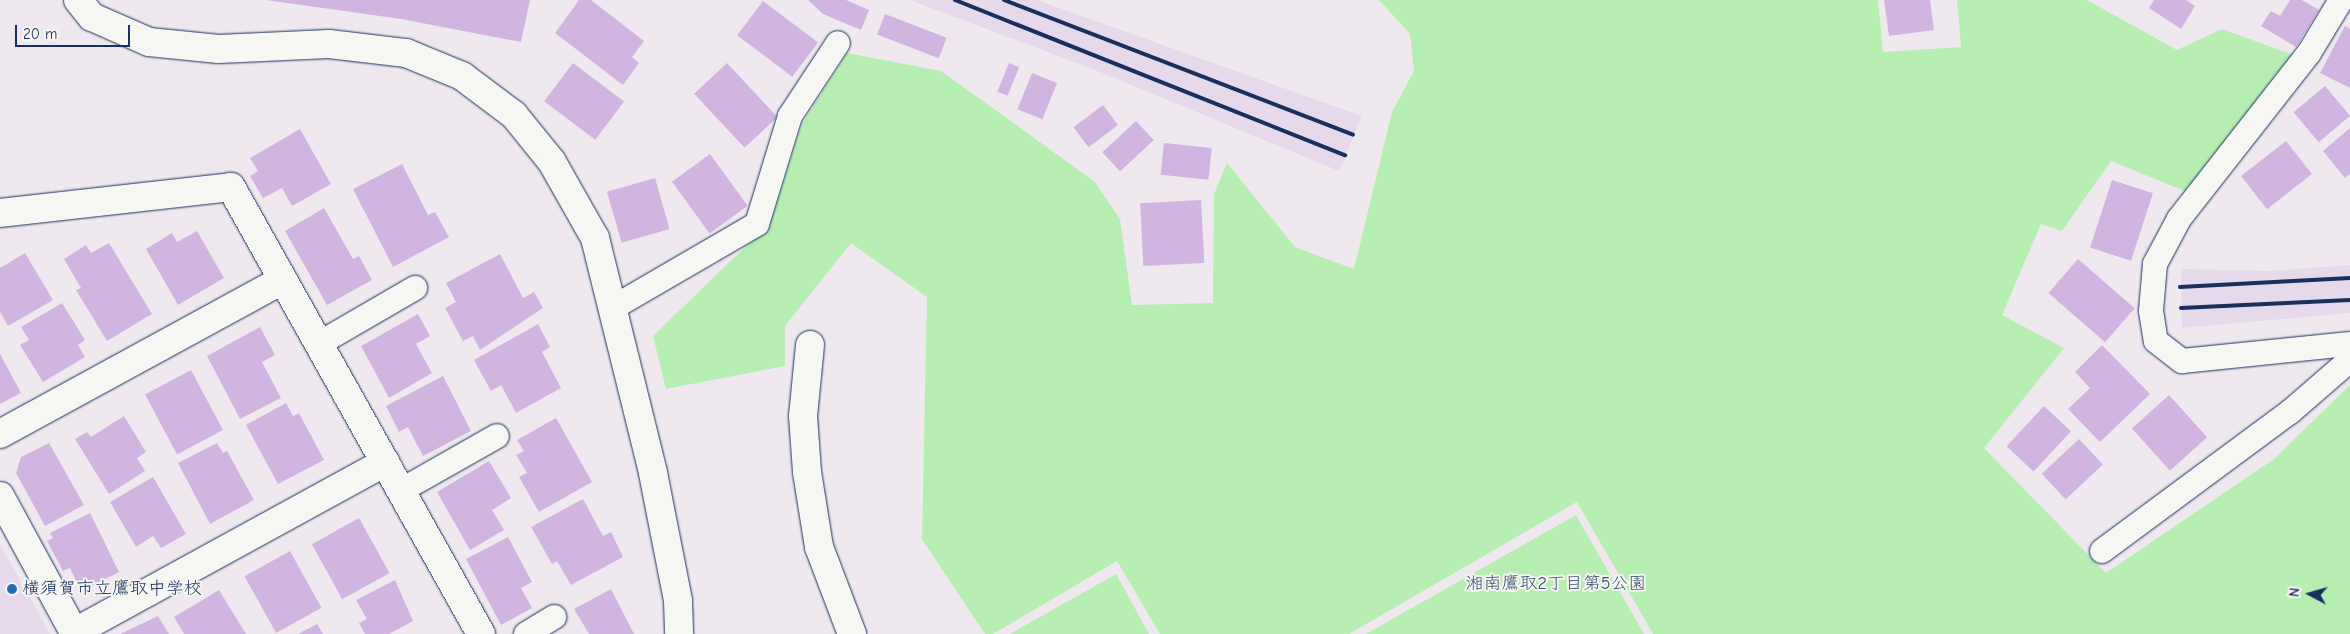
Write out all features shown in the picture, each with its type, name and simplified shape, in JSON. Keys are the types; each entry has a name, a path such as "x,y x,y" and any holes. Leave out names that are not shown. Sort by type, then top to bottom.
{"street":[{"path":"78,0 92,17 149,42 219,49 339,45 406,53 462,76 514,115 552,162 595,238 614,307 655,482 678,601 679,634"},
{"path":"0,213 231,187 320,343 481,634"},
{"path":"0,434 283,280"},
{"path":"810,345 803,416 807,472 819,547 852,634"},
{"path":"0,496 75,633 385,462"}],"lane":[{"path":"2341,0 2309,52 2179,219 2156,264 2151,311 2156,341 2182,361 2350,344"},
{"path":"614,307 757,224 790,116 838,44"},
{"path":"320,343 415,288"},
{"path":"2102,551 2290,412 2350,360"},
{"path":"402,490 497,436"},
{"path":"526,634 554,617"}],"shaded area":[{"path":"910,0 1037,0 1362,116 1339,171 1095,70"},
{"path":"2350,265 2350,313 2182,328 2181,269 2269,271"},
{"name":"横須賀市立鷹取中学校","path":"0,544 50,634 0,634"}],"green space":[{"path":"1379,0 1878,0 1883,52 1961,47 1957,0 2087,0 2177,50 2222,29 2296,56 2187,192 2111,161 2062,231 2041,224 2002,315 2064,348 1984,448 2106,573 2274,459 2350,385 2350,634 1653,634 1577,502 1349,634 1160,634 1117,561 993,634 985,634 922,539 927,297 851,243 785,326 785,366 666,389 653,336 770,223 802,124 847,53 941,71 1094,181 1120,219 1132,305 1213,303 1214,194 1227,163 1295,247 1354,269 1392,112 1414,71 1410,34"},
{"name":"湘南鷹取2丁目第5公園","path":"1576,515 1644,634 1366,634"},
{"path":"1116,574 1149,634 1010,634"}],"building":[{"path":"266,0 530,0 521,42 401,19"},
{"path":"579,0 591,0 644,41 632,57 639,63 623,85 555,33"},
{"path":"808,0 846,0 869,10 861,30 823,14"},
{"path":"1884,0 1930,0 1934,30 1889,36"},
{"path":"2154,0 2186,0 2195,6 2181,29 2149,8"},
{"path":"2290,0 2302,0 2319,10 2296,47 2261,26 2271,11 2280,16"},
{"path":"763,1 818,43 792,77 737,35"},
{"path":"885,14 947,38 939,58 877,35"},
{"path":"2345,26 2350,29 2350,88 2320,73"},
{"path":"573,63 624,102 595,140 544,101"},
{"path":"727,63 777,117 745,148 694,94"},
{"path":"1009,63 1019,67 1008,96 997,92"},
{"path":"1032,73 1057,83 1042,119 1017,109"},
{"path":"2325,86 2350,116 2319,142 2294,112"},
{"path":"1103,105 1118,125 1088,147 1073,127"},
{"path":"1136,121 1154,140 1120,171 1102,152"},
{"path":"2350,128 2350,174 2345,178 2323,151"},
{"path":"300,129 331,184 292,206 282,188 263,198 250,176 258,171 250,158"},
{"path":"2286,141 2312,174 2267,209 2241,176"},
{"path":"1164,143 1212,148 1208,180 1161,175"},
{"path":"710,154 748,206 710,233 672,182"},
{"path":"402,164 428,215 435,212 449,237 393,267 353,189"},
{"path":"655,178 670,229 622,243 607,192"},
{"path":"2112,180 2153,193 2131,261 2090,248"},
{"path":"1201,200 1204,263 1143,266 1140,203"},
{"path":"324,208 353,259 359,256 372,280 327,305 285,231"},
{"path":"197,231 224,278 178,305 146,249 172,233 177,242"},
{"path":"109,243 152,314 107,341 76,290 81,288 64,259 86,245 91,253"},
{"path":"25,253 53,300 8,326 0,312 0,268"},
{"path":"500,254 523,298 534,292 543,308 480,350 473,336 463,341 445,308 456,302 446,283"},
{"path":"2078,259 2135,308 2105,342 2048,293"},
{"path":"62,303 85,340 78,345 85,357 43,382 20,345 29,340 21,327"},
{"path":"418,314 430,336 416,344 432,373 389,398 361,346"},
{"path":"538,324 550,347 542,352 561,388 516,413 501,385 491,391 474,360"},
{"path":"260,327 275,355 262,362 281,398 240,419 207,356"},
{"path":"2102,345 2150,394 2100,442 2068,409 2090,388 2075,372"},
{"path":"0,354 21,393 0,404"},
{"path":"191,370 223,430 177,454 145,394"},
{"path":"443,376 471,431 423,456 408,427 399,432 386,406"},
{"path":"2169,395 2207,437 2170,471 2132,428"},
{"path":"286,403 293,416 299,413 324,460 278,484 246,425"},
{"path":"2044,406 2071,431 2034,471 2006,446"},
{"path":"124,416 146,452 137,458 145,471 109,494 75,439 87,432 91,437"},
{"path":"556,418 592,482 539,512 519,477 527,473 516,455 524,451 517,440"},
{"path":"2079,439 2103,465 2066,499 2042,474"},
{"path":"49,443 84,505 45,526 16,473 21,457"},
{"path":"217,443 223,453 227,451 254,500 210,524 178,463"},
{"path":"489,461 511,498 492,510 504,530 470,550 437,492"},
{"path":"153,477 186,534 161,548 153,536 136,547 110,502"},
{"path":"583,499 603,536 611,532 623,557 571,585 557,561 552,564 531,527"},
{"path":"90,513 119,572 81,591 70,568 63,571 47,541 53,538 50,533"},
{"path":"359,518 390,573 342,599 312,544"},
{"path":"508,537 532,582 521,588 532,608 501,625 466,559"},
{"path":"290,551 322,608 276,633 245,576"},
{"path":"395,580 413,621 389,634 365,634 359,623 367,619 356,600"},
{"path":"611,589 634,634 589,634 574,609"},
{"path":"219,590 246,634 184,634 174,617"},
{"path":"158,616 169,634 120,634"},
{"path":"317,624 323,634 298,634"}],"railway":[{"path":"955,0 1345,155"},
{"path":"1004,0 1353,135"},
{"path":"2180,287 2350,278"},
{"path":"2181,308 2350,300"}],"place":[{"name":"横須賀市立鷹取中学校","path":"12,589"}]}
